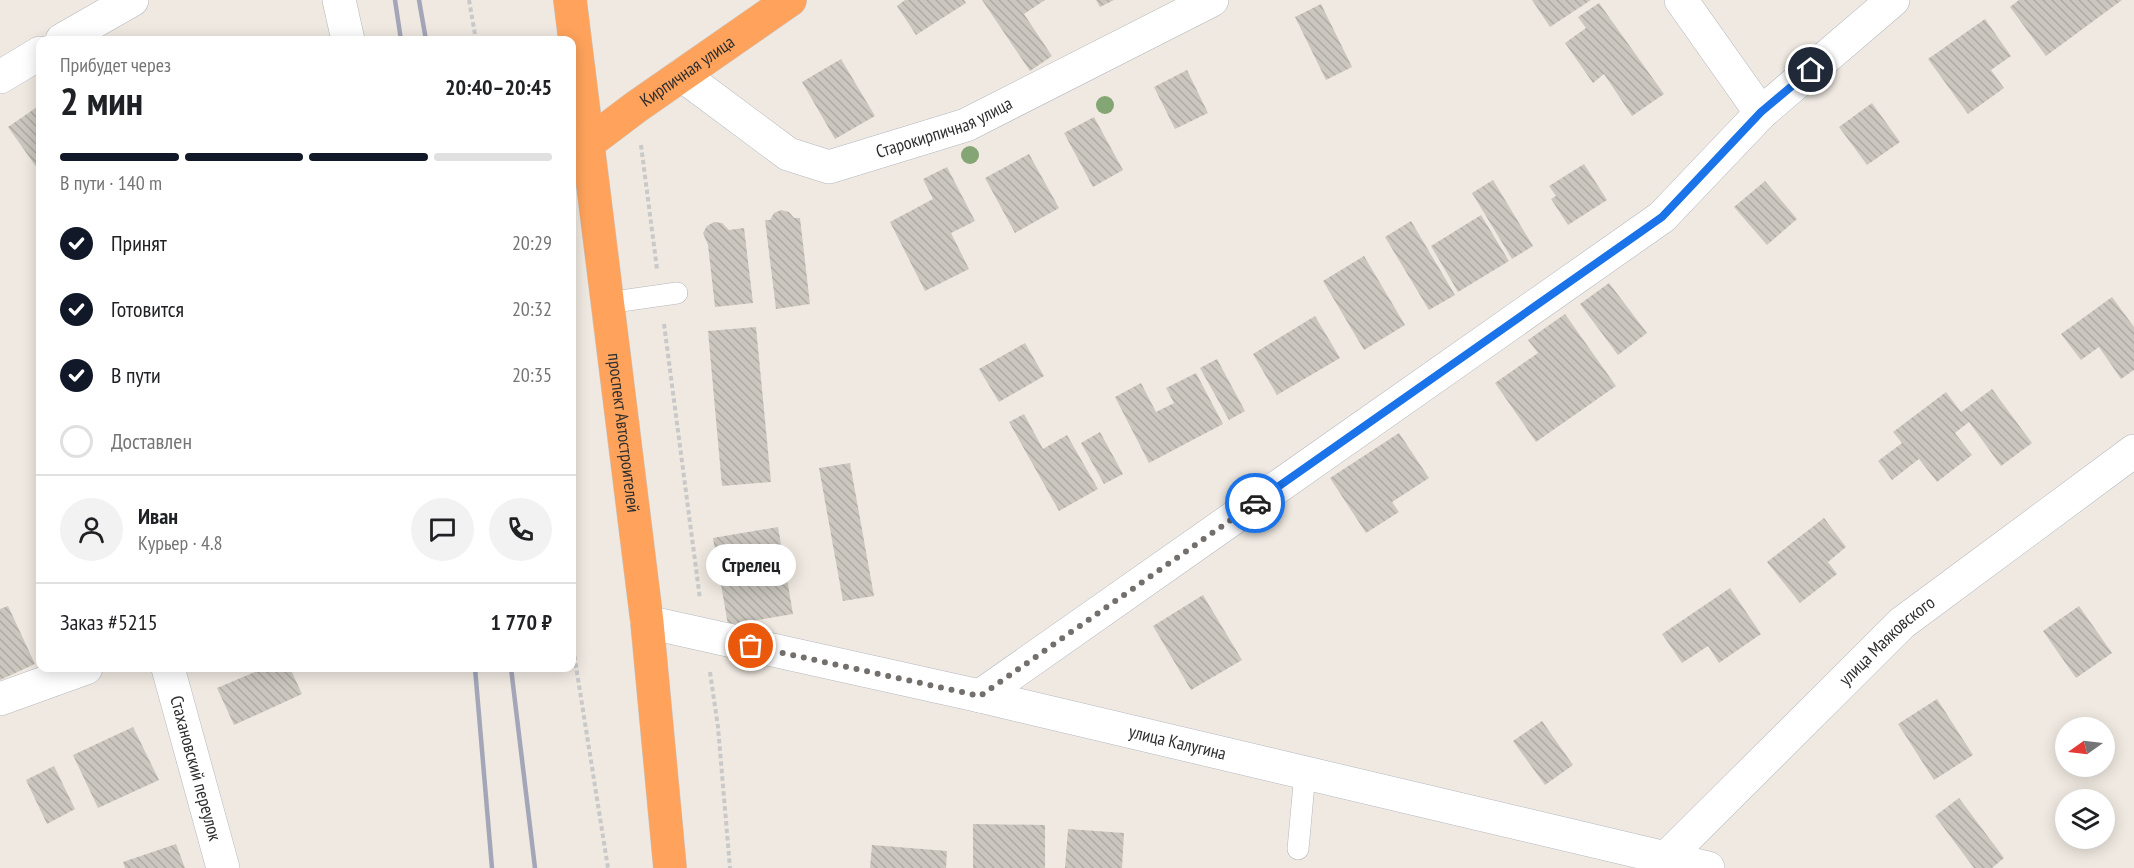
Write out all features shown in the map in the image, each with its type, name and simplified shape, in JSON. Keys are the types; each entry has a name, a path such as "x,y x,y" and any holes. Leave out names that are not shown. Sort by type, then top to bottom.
{"highway":[{"name":"проспект Автостроителей","path":"570,0 574,36"},
{"name":"Кирпичная улица","path":"587,144 636,107 790,0"},
{"name":"проспект Автостроителей","path":"576,51 647,622 670,868"}],"street":[{"path":"69,36 132,0"},
{"path":"339,0 347,36"},
{"name":"Старокирпичная улица","path":"682,75 788,154 829,166 966,125 1212,0"},
{"path":"1681,0 1761,112"},
{"path":"980,696 1662,217 1761,112 1893,0"},
{"path":"0,76 36,55"},
{"name":"улица Маяковского","path":"1666,858 1902,623 2134,451"},
{"name":"улица Калугина","path":"647,622 980,696 1708,868"},
{"path":"0,699 75,672"},
{"name":"Стахановский переулок","path":"169,672 223,868"}],"lane":[{"path":"607,303 669,294"},
{"path":"1298,849 1305,773"}],"path":[{"path":"469,0 475,36"},
{"path":"636,107 669,294 705,636 718,727 730,868"},
{"path":"576,666 608,868"}],"building":[{"path":"905,0 964,0 966,3 916,35 897,6"},
{"path":"982,0 1045,0 1024,14 1052,56 1030,71"},
{"path":"1096,0 1114,0 1100,7"},
{"path":"1532,0 1591,0 1550,27"},
{"path":"2019,0 2122,0 2046,56 2010,7"},
{"path":"1599,3 1664,94 1632,116 1604,74 1593,83 1565,43 1586,28 1578,17"},
{"path":"1321,4 1352,67 1326,80 1295,17"},
{"path":"1985,19 2011,56 1991,70 2004,88 1968,114 1928,59"},
{"path":"841,59 875,116 835,139 802,82"},
{"path":"1187,70 1208,113 1175,129 1154,87"},
{"path":"1872,103 1900,142 1867,165 1839,127"},
{"path":"36,108 36,167 8,127"},
{"path":"1094,117 1123,170 1093,187 1064,133"},
{"path":"1029,154 1059,208 1015,233 985,178"},
{"path":"1584,164 1607,200 1568,225 1551,199 1556,196 1549,186"},
{"path":"947,167 975,221 951,233 969,269 925,291 890,222 933,199 923,179"},
{"path":"1493,180 1533,246 1512,259 1472,193"},
{"path":"1765,181 1797,219 1767,245 1734,207"},
{"path":"781,210 789,212 794,218 800,218 810,304 776,309 765,220 770,220 774,213"},
{"path":"1481,215 1509,261 1458,292 1431,246"},
{"path":"1411,221 1455,295 1429,310 1385,237"},
{"path":"714,222 722,223 729,230 744,228 753,303 715,307 708,245 703,233 707,226"},
{"path":"1364,256 1405,325 1364,350 1323,281"},
{"path":"1609,283 1647,333 1618,355 1580,304"},
{"path":"2112,297 2134,327 2134,370 2121,379 2099,347 2081,360 2061,334"},
{"path":"1565,314 1616,386 1536,442 1495,383 1538,353 1528,340"},
{"path":"1315,316 1340,358 1277,395 1253,354"},
{"path":"756,327 771,482 722,486 708,331"},
{"path":"1025,343 1044,376 999,402 979,369"},
{"path":"1217,359 1245,411 1229,420 1200,368"},
{"path":"1196,373 1223,424 1149,463 1115,397 1141,383 1156,412 1174,403 1166,388"},
{"path":"1992,389 2032,443 2001,466 1969,422 1955,433 1972,455 1937,482 1919,459 1892,480 1878,461 1902,443 1893,432 1946,392 1961,412"},
{"path":"1024,414 1043,449 1067,435 1098,489 1059,511 1009,422"},
{"path":"1100,432 1123,474 1104,484 1081,443"},
{"path":"1399,433 1429,478 1392,502 1399,512 1366,533 1330,478"},
{"path":"850,463 874,596 843,601 819,468"},
{"path":"1824,518 1846,547 1828,562 1837,574 1800,603 1767,562"},
{"path":"778,527 793,614 728,625 713,538"},
{"path":"1730,588 1761,634 1719,663 1708,646 1682,663 1662,634"},
{"path":"1203,595 1242,660 1191,690 1153,626"},
{"path":"8,606 35,664 0,680 0,609"},
{"path":"2079,606 2112,653 2076,678 2043,631"},
{"path":"255,672 292,672 302,694 234,725 217,688"},
{"path":"1937,699 1973,755 1934,780 1898,724"},
{"path":"1542,721 1573,765 1545,785 1513,741"},
{"path":"133,727 159,780 98,808 73,755"},
{"path":"54,766 75,809 47,824 26,780"},
{"path":"1959,798 2004,858 1992,868 1974,868 1935,816"},
{"path":"973,824 1045,825 1045,868 973,868"},
{"path":"1068,829 1124,833 1122,868 1065,868"},
{"path":"176,844 185,868 125,868 123,862"},
{"path":"872,845 947,851 946,868 870,868"}],"railway":[{"path":"395,0 400,36"},
{"path":"419,0 425,36"},
{"path":"475,672 492,868"},
{"path":"511,672 535,868"}],"way so far":[{"path":"751,646 980,696 1255,503"}],"place":[{"name":"Стрелец","path":"751,646"}],"route":[{"path":"1255,503 1662,217 1761,112 1811,70"}]}
